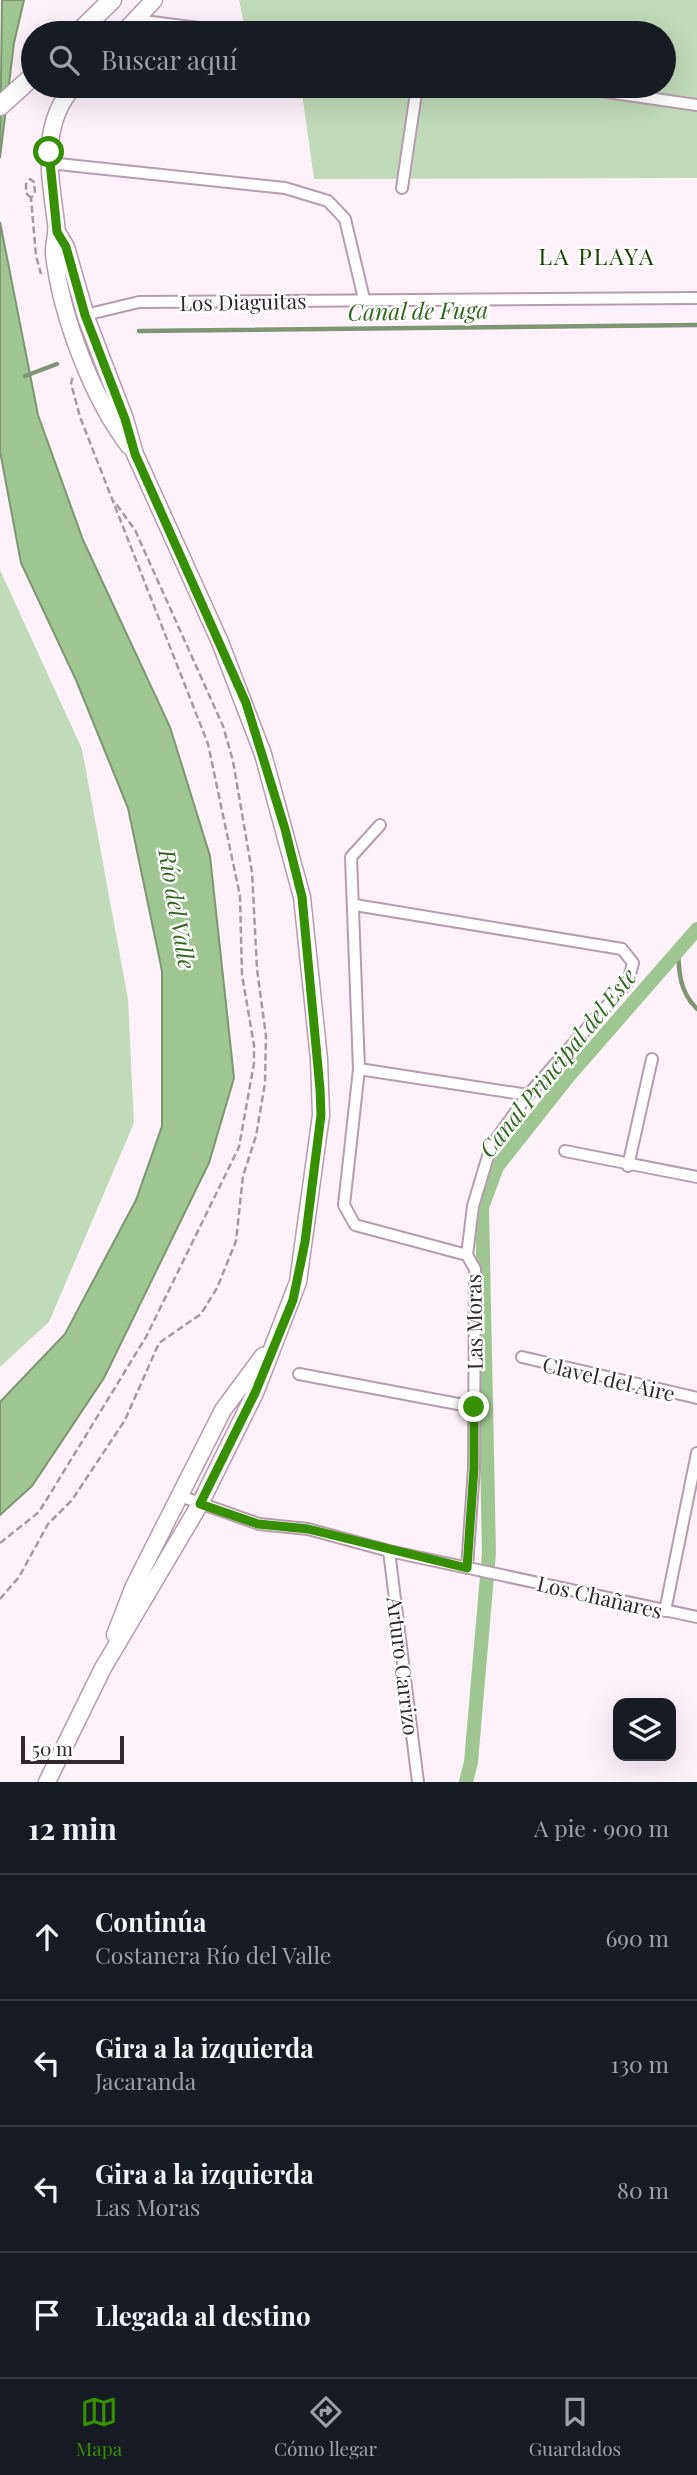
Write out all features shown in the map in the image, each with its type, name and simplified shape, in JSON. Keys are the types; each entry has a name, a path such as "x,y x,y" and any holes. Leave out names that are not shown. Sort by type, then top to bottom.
{"main road":[{"path":"90,21 112,0"},
{"path":"136,20 154,0"},
{"path":"0,106 21,87"},
{"path":"65,98 52,124 49,163 57,232 54,250 56,268 80,351 113,425 135,454"},
{"path":"47,1782 103,1668 200,1504 255,1393 298,1282 321,1115 302,897 246,703 135,454 125,419 85,315 66,247 57,232"},
{"path":"103,1668 134,1586 223,1410 276,1336"}],"street":[{"path":"136,20 144,21"},
{"path":"402,188 415,98"},
{"path":"649,98 697,105"},
{"path":"49,163 285,188 328,201 345,219 364,299"},
{"name":"Los Diaguitas","path":"85,315 139,302 697,298"},
{"path":"380,825 351,857 355,905 359,1069 344,1205 355,1225 467,1255"},
{"name":"Las Moras","path":"355,905 622,950 633,963 628,982 528,1095 491,1146 473,1206 467,1255 474,1269 474,1468 470,1569"},
{"path":"628,1166 652,1059"},
{"path":"359,1069 528,1095"},
{"path":"565,1151 628,1166 697,1177"},
{"name":"Clavel del Aire","path":"522,1357 697,1398"},
{"path":"299,1374 474,1407"},
{"path":"665,1611 697,1453"},
{"name":"Los Chañares","path":"180,1496 258,1524 308,1529 470,1569 697,1617"},
{"name":"Arturo Carrizo","path":"389,1550 418,1782"}],"path":[{"path":"31,198 35,193 34,182 30,179 26,184 26,193 31,198 36,256 43,281"},
{"path":"0,1543 39,1512 146,1337 239,1147 254,1063 254,1045 242,975 240,896 208,744 74,394 71,383 76,367"},
{"path":"0,1599 19,1577 48,1524 72,1500 125,1420 159,1343 201,1314 217,1288 236,1241 243,1176 256,1136 265,1083 267,1036 257,969 252,872 233,761 223,726 135,530 112,498"}],"shaded area":[{"path":"239,0 697,0 697,178 314,179 303,98 676,98 676,21 244,21"},
{"path":"0,570 82,749 128,999 134,1123 49,1322 0,1367"}],"water":[{"path":"2,0 24,0 14,43 0,158"},
{"name":"Río del Valle","path":"0,222 38,415 83,540 170,727 210,856 234,1078 209,1163 104,1378 32,1486 0,1515 0,1402 65,1334 136,1200 162,1126 162,971 128,808 76,680 21,563 0,451"}],"waterway":[{"name":"Canal de Fuga","path":"139,331 697,325"},
{"name":"Canal de Fuga","path":"25,376 57,364"},
{"name":"Canal Principal del Este","path":"466,1782 471,1762 489,1553 482,1207 497,1167 568,1077 697,929"},
{"path":"678,951 684,989 697,1009"}],"district":[{"name":"LA PLAYA","path":"597,255"}],"route":[{"path":"49,152 57,232 66,247 93,339 125,419 135,454 220,642 246,703 263,754 302,897 312,983 321,1115 298,1282 255,1393 200,1504 258,1524 308,1529 467,1568 474,1468 474,1407"}]}
